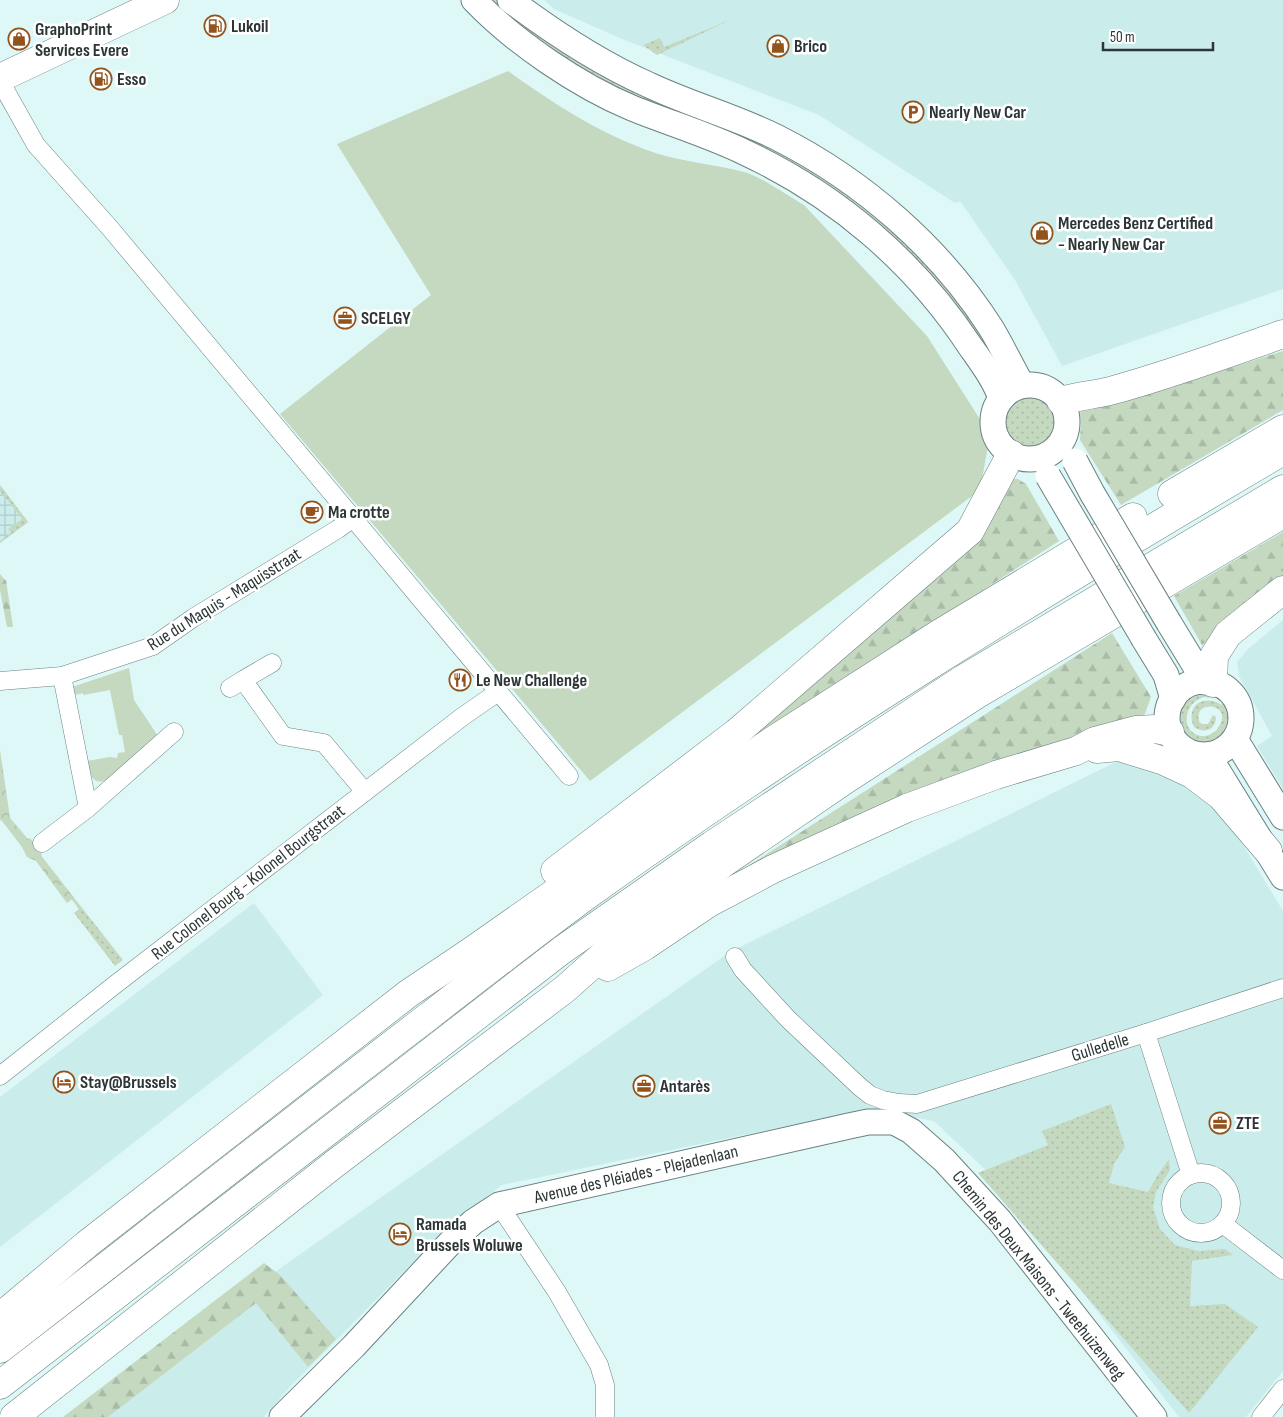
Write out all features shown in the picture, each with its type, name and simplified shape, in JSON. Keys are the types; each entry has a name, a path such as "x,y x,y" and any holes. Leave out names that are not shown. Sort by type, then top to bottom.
{"main road":[{"path":"0,79 165,0"},
{"path":"474,0 514,36 551,63 587,85 630,107 743,151 800,181 844,212 888,248 945,310 991,376 1001,398"},
{"path":"510,0 549,29 613,68 650,86 739,120 779,139 845,178 873,199 931,252 954,279 991,330 1022,385"},
{"path":"1061,401 1108,391 1164,375 1283,334"},
{"path":"1173,699 1166,675 1043,467 1011,454 997,440 992,426 994,411 1001,398 1007,392 1022,385 1033,384 1054,392 1061,401 1066,410 1069,450 1169,623 1209,682"},
{"path":"0,1317 102,1232 409,994 769,742 937,635 1283,429"},
{"path":"1043,467 1050,453 1057,447 1069,450"},
{"path":"0,1349 298,1116 576,904 713,807 870,703 1145,532 1283,451"},
{"path":"409,994 463,941 736,733 970,531 1011,454"},
{"path":"0,1385 562,950 696,856 964,679 1283,489"},
{"path":"15,1416 333,1165 565,989 620,940 725,862 848,778 976,695 1283,514"},
{"path":"1209,682 1214,656 1228,634 1283,590"},
{"path":"1198,682 1209,682 1222,686 1232,694 1238,704 1241,715 1240,728 1235,739 1224,749 1208,755 1196,754 1185,750 1176,742 1170,732 1168,721 1169,709 1173,699 1186,686 1198,682"},
{"path":"1076,751 1096,740 1136,730 1156,728 1170,732"},
{"path":"1235,739 1283,817"},
{"path":"565,989 628,956 709,903 773,869 907,808 996,775 1076,751 1120,747 1164,761 1192,774 1221,796 1268,851"},
{"path":"1208,755 1283,877"},
{"name":"Avenue des Pléiades - Plejadenlaan","path":"282,1417 354,1346 450,1243 473,1222 499,1205 868,1122 894,1122"},
{"name":"Chemin des Deux Maisons - Tweehuizenweg","path":"894,1122 910,1132 944,1160 1000,1221 1154,1417"}],"street":[{"path":"0,79 36,145 109,227 569,776"},
{"name":"Rue du Maquis - Maquisstraat","path":"0,681 62,676 153,646 193,618 353,518"},
{"path":"272,663 236,684 283,736 324,743 365,792"},
{"path":"62,676 88,808"},
{"name":"Rue Colonel Bourg - Kolonel Bourgstraat","path":"0,1076 112,987 462,717 498,692"},
{"path":"42,843 88,808 174,732"},
{"name":"Gulledelle","path":"735,957 743,970 788,1019 860,1088 870,1095 899,1103 917,1104 1146,1033 1283,988"},
{"path":"1146,1033 1191,1175"},
{"path":"1209,1174 1217,1178 1228,1189 1230,1196 1229,1214 1222,1224 1211,1231 1197,1233 1184,1228 1176,1219 1171,1208 1173,1191 1184,1178 1191,1175 1209,1174"},
{"path":"499,1205 557,1292 599,1365 605,1385 606,1417"},
{"path":"1222,1224 1283,1270"},
{"path":"1261,1417 1283,1389"}],"shaded area":[{"path":"544,0 1283,0 1283,289 1062,366 1015,280 960,201 955,203 819,115 622,39 554,9"},
{"path":"0,485 28,522 0,543"},
{"path":"1283,620 1283,789 1257,746 1272,736 1239,676 1237,662 1248,649"},
{"path":"1130,755 1213,795 1283,911 1283,1371 1246,1417 1179,1417 994,1178 934,1121 869,1109 502,1185 443,1232 288,1389 264,1417 90,1417 282,1267 730,952"},
{"path":"254,903 323,995 0,1247 0,1097"}],"green space":[{"path":"485,0 497,0 512,14 758,141 827,179 872,213 904,241 930,268 971,319 1010,381 900,248 598,83"},
{"path":"730,20 657,55 643,45 660,38 664,47"},
{"path":"508,71 540,94 608,133 668,157 751,174 804,205 927,336 990,435 980,490 590,781 280,414 431,295 337,144"},
{"path":"1283,351 1283,410 1121,505 1080,440 1080,411 1149,394"},
{"path":"1030,396 1040,398 1048,404 1054,412 1056,422 1054,432 1048,440 1040,446 1030,448 1020,446 1012,440 1006,432 1004,422 1006,412 1012,404 1020,398"},
{"path":"1011,479 1018,479 1026,484 1059,541 683,783"},
{"path":"0,485 28,522 0,543 11,533 8,529 22,519 0,491"},
{"path":"1283,532 1283,581 1202,645 1174,596"},
{"path":"0,574 6,580 13,627 7,627 0,590"},
{"path":"1112,633 1151,697 1142,722 695,900"},
{"path":"129,668 134,700 160,739 110,779 99,782 91,775 87,761 110,757 117,758 118,753 125,752 122,735 119,735 110,690 74,695 72,687"},
{"path":"1205,694 1215,698 1204,697 1197,700 1188,711 1187,723 1190,729 1194,733 1203,736 1217,730 1222,720 1221,713 1218,709 1212,707 1206,707 1201,710 1199,715 1200,723 1208,724 1213,715 1216,717 1212,728 1202,730 1194,727 1192,713 1194,708 1202,701 1208,700 1222,705 1223,703 1228,715 1223,733 1215,739 1205,742 1194,740 1185,732 1181,720 1182,709 1185,704 1199,695"},
{"path":"0,750 10,818 28,839 30,838 42,857 74,898 67,903 36,861 27,857 22,847 0,820"},
{"path":"42,857 123,960 115,966 74,913 79,909 40,858"},
{"path":"1111,1104 1125,1147 1114,1164 1109,1183 1148,1192 1169,1159 1170,1170 1156,1192 1153,1207 1160,1229 1175,1245 1198,1251 1225,1249 1233,1255 1192,1261 1190,1306 1225,1304 1258,1327 1189,1413 978,1173 1048,1145 1042,1131"},
{"path":"264,1263 280,1275 336,1339 308,1367 256,1303 108,1417 63,1417"}],"place":[{"name":"Lukoil","path":"215,26"},
{"name":"GraphoPrint Services Evere","path":"19,39"},
{"name":"Brico","path":"778,46"},
{"name":"Esso","path":"101,79"},
{"name":"Nearly New Car","path":"913,112"},
{"name":"Mercedes Benz Certified - Nearly New Car","path":"1042,233"},
{"name":"SCELGY","path":"345,318"},
{"name":"Ma crotte","path":"312,512"},
{"name":"Le New Challenge","path":"460,680"},
{"name":"Stay@Brussels","path":"64,1082"},
{"name":"Antarès","path":"644,1086"},
{"name":"ZTE","path":"1220,1123"},
{"name":"Ramada Brussels Woluwe","path":"400,1234"}]}
